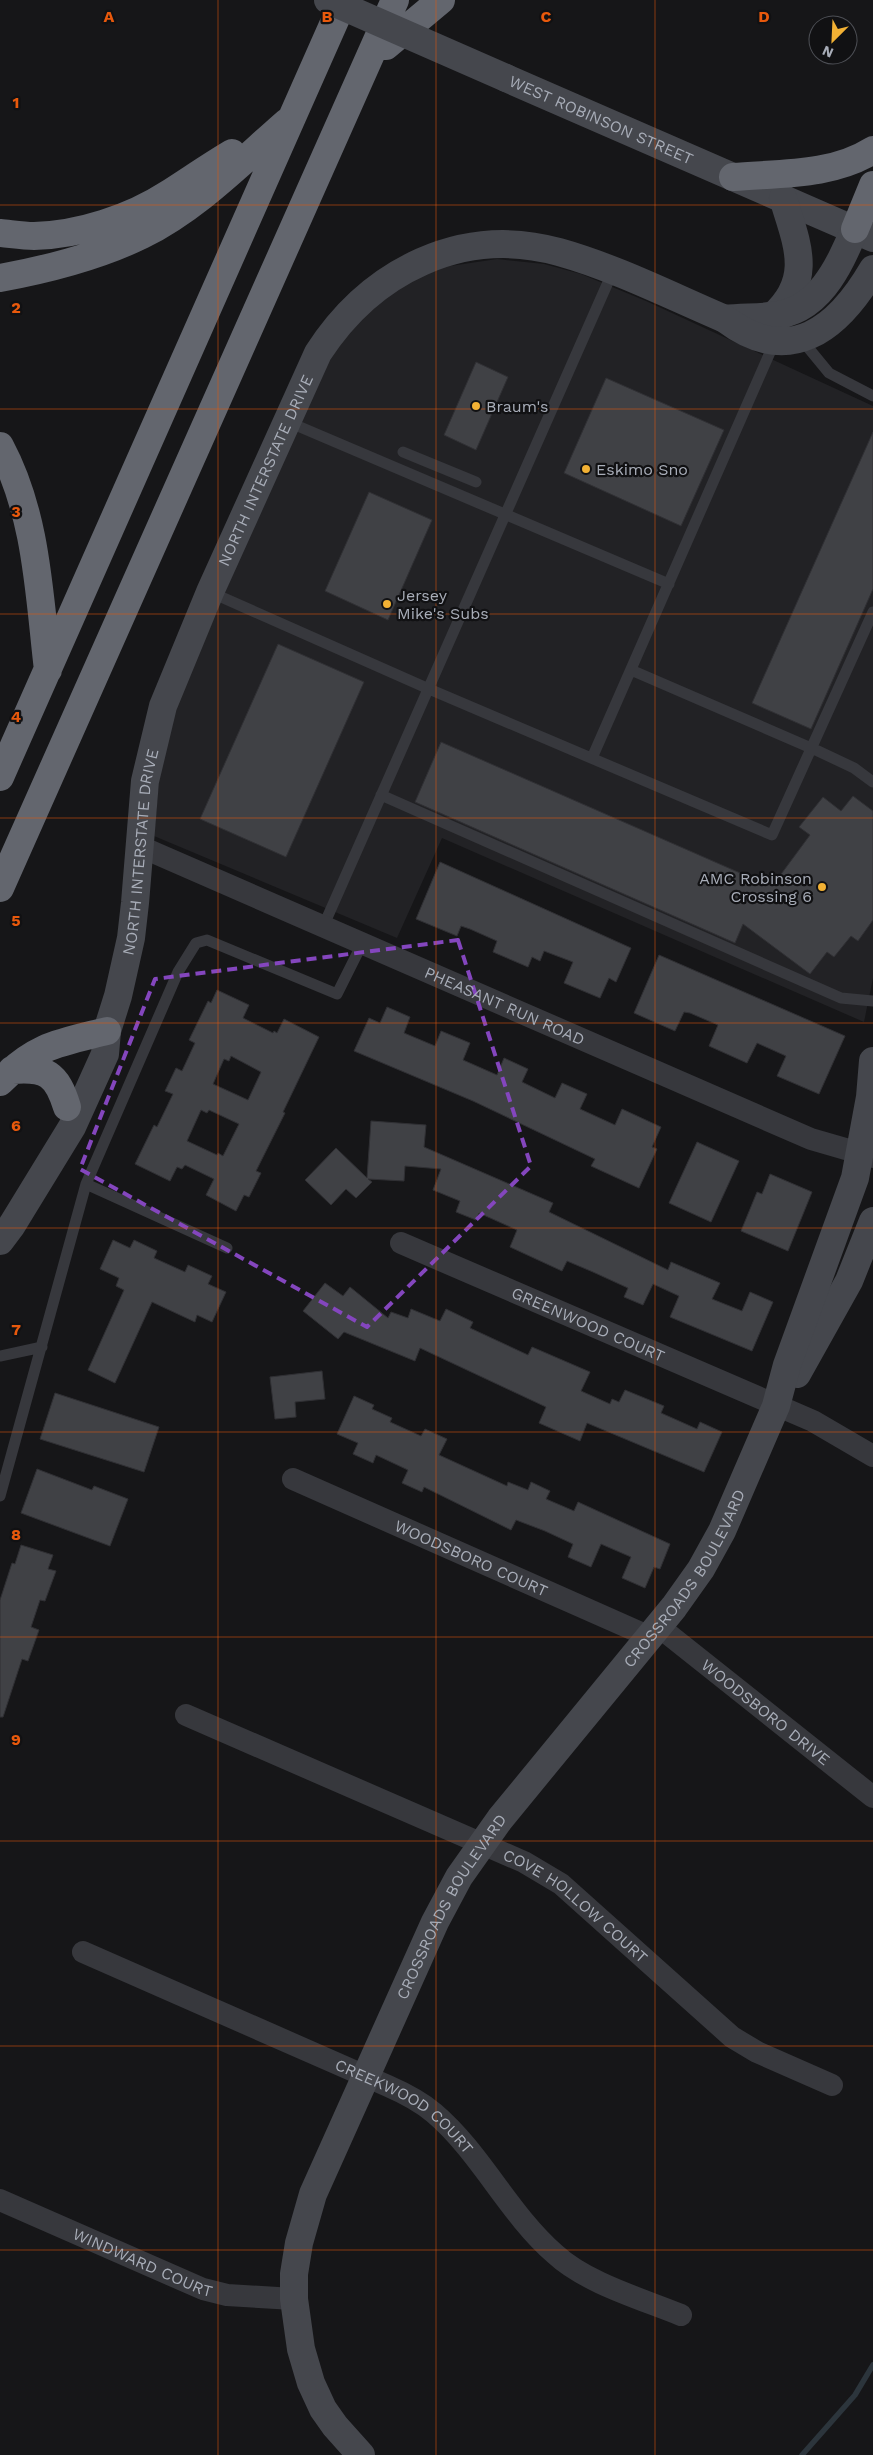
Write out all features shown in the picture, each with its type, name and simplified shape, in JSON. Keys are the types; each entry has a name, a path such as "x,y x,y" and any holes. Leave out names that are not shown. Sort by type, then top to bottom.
{"highway":[{"path":"0,778 344,0"},
{"path":"0,888 395,0"},
{"path":"367,61 441,0"},
{"path":"0,233 34,236 68,232 137,210 168,194 195,175 292,118"},
{"path":"0,278 72,262 144,234 176,215 208,190 292,118"},
{"path":"733,177 824,168 848,162 873,150"},
{"path":"864,234 873,185"},
{"path":"0,446 12,468 26,506 34,552 48,670"},
{"path":"6,1076 44,1047 106,1031"},
{"path":"6,1076 37,1069 47,1073 61,1087 66,1107"}],"main road":[{"name":"WEST ROBINSON STREET","path":"328,0 864,234"},
{"path":"783,198 796,239 800,264 797,283 792,295 783,332"},
{"path":"783,332 801,306 822,291 864,234"},
{"name":"NORTH INTERSTATE DRIVE","path":"0,1241 72,1127 105,1054 106,1031 118,996 136,903 145,781 163,706 210,592 286,421 318,353 331,332 370,292 391,276 412,266 436,255 466,248 514,245 559,252 613,271 725,319 742,331 767,341 783,332"},
{"path":"783,332 813,335 837,318 849,306 873,269"},
{"name":"NORTH INTERSTATE DRIVE","path":"32,1192 91,1049 106,1031"},
{"name":"CROSSROADS BOULEVARD","path":"361,2455 335,2426 311,2383 301,2349 294,2299 294,2274 299,2243 313,2194 436,1922 459,1877 482,1845 654,1631 701,1569 712,1551 776,1406 787,1365 855,1178 866,1155 873,1060"},
{"name":"CROSSROADS BOULEVARD","path":"776,1406 800,1370 849,1281 873,1221"}],"street":[{"name":"PHEASANT RUN ROAD","path":"139,846 812,1139 866,1155"},
{"name":"GREENWOOD COURT","path":"400,1243 813,1421 873,1456"},
{"name":"WOODSBORO COURT","path":"293,1478 654,1631"},
{"name":"WOODSBORO DRIVE","path":"654,1631 873,1797"},
{"name":"COVE HOLLOW COURT","path":"186,1715 524,1862 561,1884 732,2037 757,2052 832,2085"},
{"name":"CREEKWOOD COURT","path":"83,1952 413,2099 443,2121 489,2175 525,2225 557,2256 600,2281 681,2315"},
{"name":"WINDWARD COURT","path":"0,2200 203,2289 227,2295 294,2299"}],"lane":[{"path":"323,927 613,271"},
{"path":"592,758 783,332 829,373 873,396"},
{"path":"286,421 669,584"},
{"path":"403,452 476,482"},
{"path":"210,592 429,689 772,835 873,612"},
{"path":"631,670 854,768 873,782"},
{"path":"381,795 841,998 873,1001"},
{"path":"0,1496 86,1184 178,972 196,943 207,940 337,994 362,944"},
{"path":"86,1184 227,1248"},
{"path":"0,1356 42,1347"}],"highlighted area":[{"path":"458,940 531,1166 367,1327 80,1169 155,979"}],"shaded area":[{"path":"497,259 544,264 581,274 646,301 873,406 873,978 864,1022 442,838 397,938 154,836 163,737 322,365 360,317 385,295 437,268"}],"building":[{"name":"Braum's","path":"476,362 508,377 476,450 444,435"},
{"path":"606,378 724,430 681,526 564,473"},
{"path":"873,432 873,589 811,729 752,703"},
{"path":"369,492 432,520 388,620 325,591"},
{"path":"278,644 364,682 286,857 200,819"},
{"path":"441,742 763,883 767,874 776,881 810,835 799,827 823,797 841,811 853,796 873,811 873,920 858,941 851,936 834,957 827,952 810,974 743,924 735,943 415,802"},
{"path":"440,862 631,948 616,982 609,978 600,998 564,983 573,962 544,951 540,961 532,957 528,967 493,952 497,941 470,929 461,926 457,936 416,919"},
{"path":"659,955 845,1036 819,1094 777,1076 786,1056 757,1043 747,1063 709,1046 718,1025 684,1012 675,1031 634,1013"},
{"path":"217,990 249,1005 243,1018 273,1033 274,1031 277,1033 284,1019 319,1037 283,1112 285,1113 256,1171 261,1173 249,1197 244,1195 236,1211 206,1195 214,1179 185,1165 182,1169 177,1167 170,1181 135,1164 154,1125 157,1127 173,1094 165,1091 176,1068 182,1071 195,1043 189,1040 208,1001 211,1003","holes":["231,1056 261,1072 248,1100 213,1084 224,1059 229,1061","201,1110 207,1113 209,1110 239,1124 223,1156 187,1141"]},
{"path":"387,1007 410,1017 404,1033 435,1046 441,1031 470,1043 463,1060 497,1075 504,1058 528,1069 522,1082 555,1098 562,1083 587,1094 580,1109 615,1125 622,1109 661,1127 652,1147 657,1149 639,1188 591,1166 595,1159 473,1101 354,1051 369,1018 380,1023"},
{"path":"371,1121 426,1125 424,1147 553,1203 549,1212 668,1270 671,1262 720,1283 712,1299 742,1311 750,1292 773,1302 752,1351 670,1317 679,1296 653,1284 643,1305 624,1297 628,1288 593,1272 567,1261 562,1271 510,1247 517,1230 479,1213 476,1220 456,1212 460,1201 433,1190 441,1169 405,1166 404,1181 368,1179 372,1182 356,1198 346,1189 331,1205 305,1180 336,1148 367,1178"},
{"path":"697,1142 739,1161 711,1222 669,1203"},
{"path":"770,1174 812,1192 788,1251 741,1231 757,1192 762,1194"},
{"path":"113,1240 130,1248 134,1240 157,1251 154,1258 185,1272 188,1265 212,1276 208,1284 226,1292 212,1322 197,1315 195,1322 152,1302 115,1383 88,1370 124,1290 116,1286 119,1278 100,1269"},
{"path":"325,1283 343,1296 350,1287 388,1318 391,1312 408,1318 411,1309 440,1321 446,1309 473,1322 470,1328 528,1355 532,1347 590,1372 581,1391 610,1404 612,1399 619,1402 625,1390 664,1406 661,1413 697,1429 700,1422 722,1432 704,1472 587,1423 580,1441 539,1423 546,1407 420,1348 415,1361 344,1332 338,1339 303,1311"},
{"path":"322,1371 325,1399 295,1402 296,1417 275,1419 270,1377"},
{"path":"55,1393 159,1427 144,1472 40,1439"},
{"path":"354,1396 374,1405 372,1409 392,1418 390,1422 421,1436 425,1429 447,1439 439,1455 507,1486 508,1482 528,1490 531,1482 550,1491 546,1499 574,1511 578,1502 670,1544 660,1569 654,1567 645,1588 622,1578 631,1557 601,1544 591,1567 568,1557 573,1544 545,1531 516,1520 511,1530 424,1487 422,1492 402,1483 408,1470 376,1455 373,1463 353,1454 358,1443 337,1434"},
{"path":"37,1469 92,1490 94,1486 128,1499 110,1546 21,1513"},
{"path":"21,1545 53,1555 48,1569 56,1571 45,1601 40,1600 31,1627 39,1630 28,1661 22,1659 3,1717 0,1717 0,1600 12,1563 15,1564"}],"waterway":[{"path":"802,2455 855,2395 873,2365"}],"place":[{"name":"Braum's","path":"476,406"},
{"name":"Eskimo Sno","path":"586,469"},
{"name":"Jersey Mike's Subs","path":"387,604"},
{"name":"AMC Robinson Crossing 6","path":"822,887"}]}
